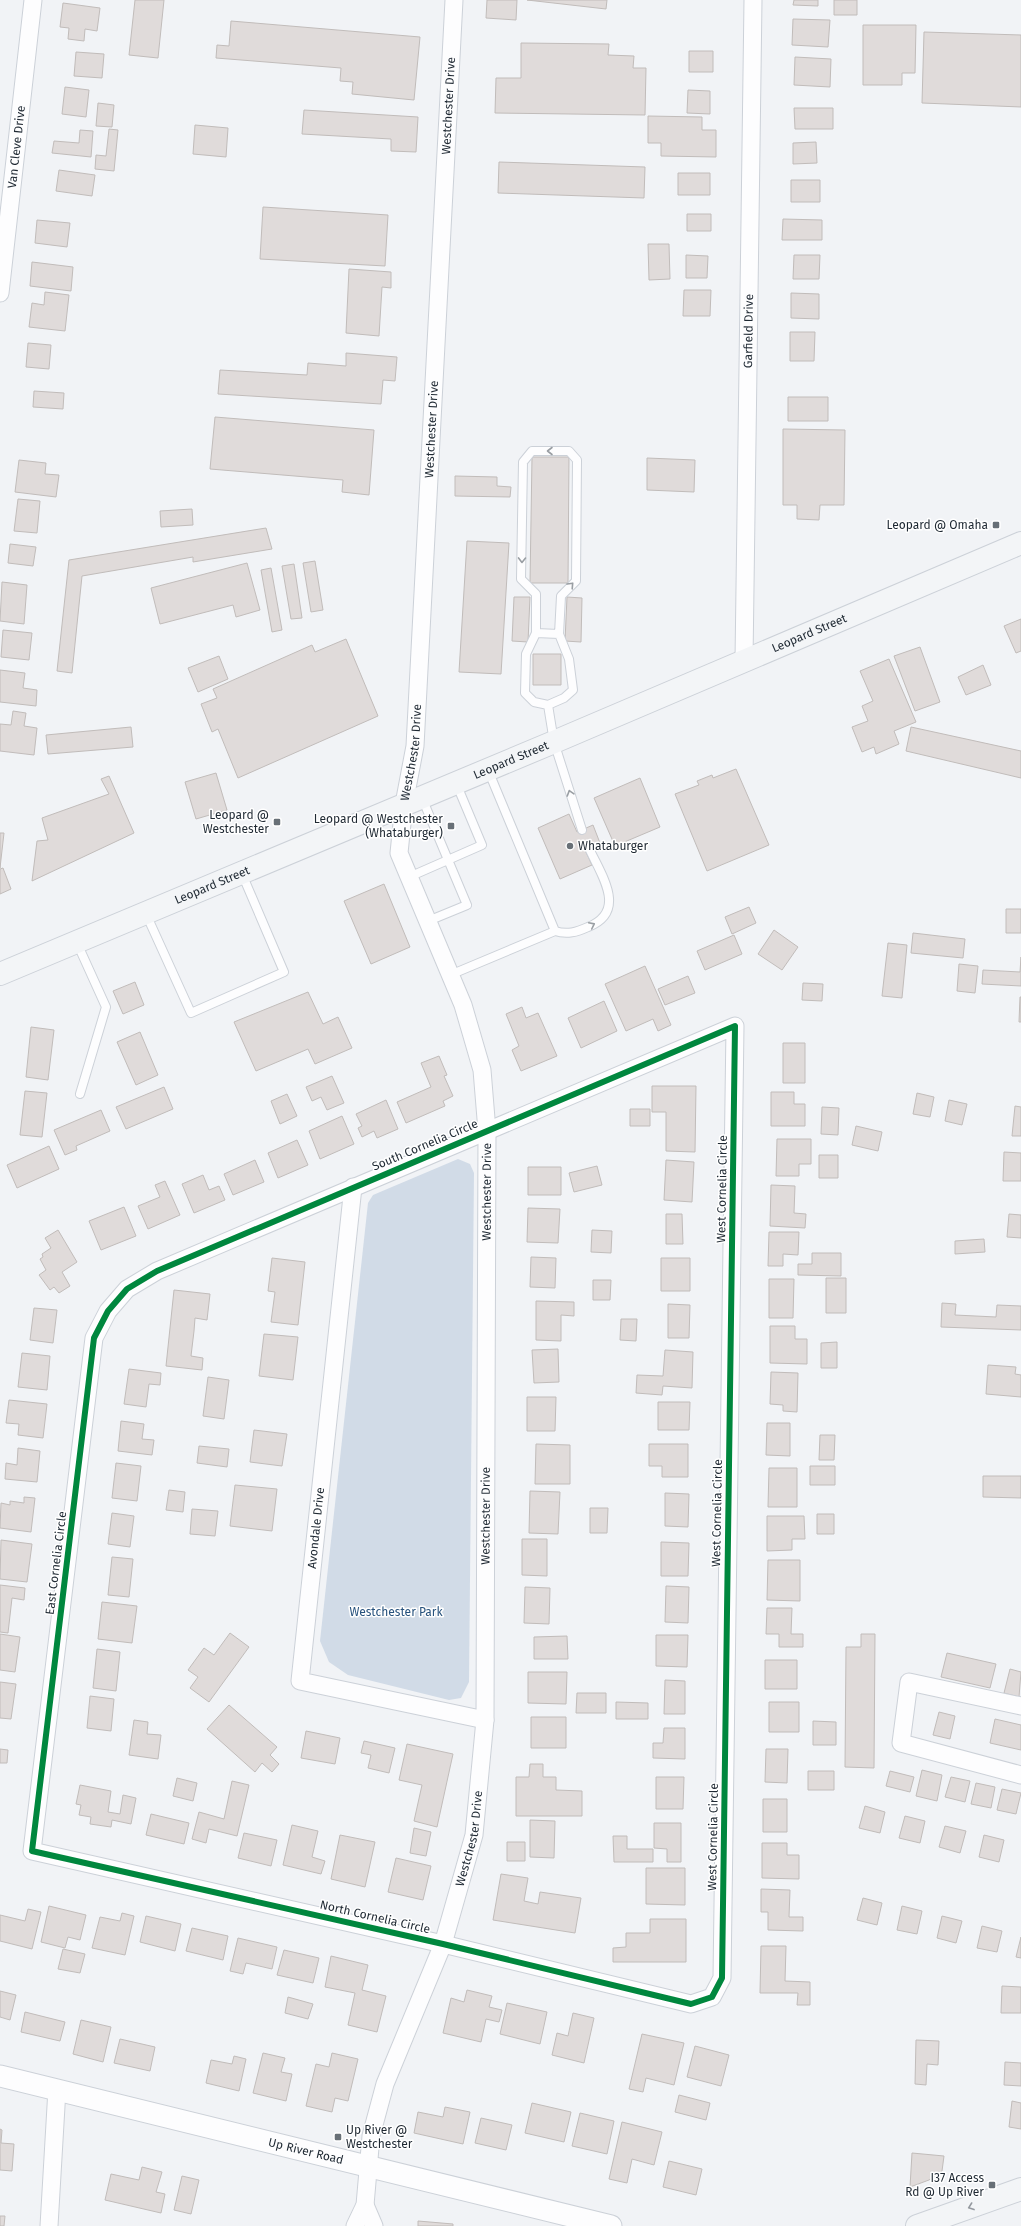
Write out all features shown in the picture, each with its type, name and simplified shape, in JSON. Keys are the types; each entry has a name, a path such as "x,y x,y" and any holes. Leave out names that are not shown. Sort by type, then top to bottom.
{"main road":[{"name":"Leopard Street","path":"0,974 554,742 1021,543"},
{"path":"917,2226 1021,2189"}],"street":[{"name":"Van Cleve Drive","path":"0,293 33,0"},
{"name":"Westchester Drive","path":"365,2206 371,2136 385,2084 443,1944 474,1835 485,1720 487,1131 482,1070 463,1005 399,853 413,801 454,0"},
{"name":"Garfield Drive","path":"744,661 753,0"},
{"name":"South Cornelia Circle","path":"127,1289 157,1271 735,1026"},
{"name":"West Cornelia Circle","path":"712,1997 722,1978 735,1026"},
{"name":"Avondale Drive","path":"353,1187 300,1681 485,1720"},
{"name":"East Cornelia Circle","path":"32,1851 94,1338 108,1310 127,1289"},
{"path":"1021,1706 909,1682 901,1743 1021,1775"},
{"name":"North Cornelia Circle","path":"32,1851 443,1944 691,2004 712,1997"},
{"name":"Up River Road","path":"0,2076 611,2226"},
{"path":"49,2226 57,2089"},
{"path":"355,2226 365,2206"},
{"path":"365,2206 374,2226"}],"lane":[{"path":"532,451 568,451 577,460 576,581 561,596 559,634 569,659 573,690 564,698 548,705 534,702 525,693 526,654 536,633 536,594 522,579 523,462 532,451"},
{"path":"536,633 559,634"},
{"path":"548,705 554,742 582,830"},
{"path":"488,769 555,931"},
{"path":"409,877 482,845 456,782"},
{"path":"413,801 447,860 467,905 428,921"},
{"path":"450,975 555,931 563,934 578,931 604,918 610,909 610,900 589,848"},
{"path":"146,913 191,1013 284,972 241,873"},
{"path":"77,942 106,1007 80,1094"}],"green space":[{"name":"Westchester Park","path":"458,1159 470,1164 474,1173 469,1682 461,1698 449,1700 348,1675 329,1662 320,1641 368,1203 373,1195"}],"building":[{"path":"135,0 164,0 158,58 129,55"},
{"path":"487,0 517,0 516,20 486,18"},
{"path":"527,0 607,0 606,9"},
{"path":"794,0 818,0 818,6 793,5"},
{"path":"834,0 857,0 857,15 834,15"},
{"path":"63,3 100,8 97,31 85,29 84,41 68,39 69,28 60,27"},
{"path":"793,19 830,20 828,47 792,45"},
{"path":"231,21 420,37 414,100 352,94 353,82 340,81 341,68 216,58 217,45 229,46"},
{"path":"863,25 916,25 915,73 902,73 902,85 863,85"},
{"path":"924,32 1021,35 1021,107 922,103"},
{"path":"521,43 609,44 608,55 634,56 633,68 646,68 645,115 495,113 496,78 521,78"},
{"path":"689,51 713,51 713,72 689,72"},
{"path":"76,52 104,54 102,78 74,76"},
{"path":"795,57 831,59 830,87 794,85"},
{"path":"65,87 89,90 86,117 62,114"},
{"path":"688,90 710,91 710,114 687,113"},
{"path":"98,103 114,105 112,127 96,126"},
{"path":"794,108 833,108 833,129 795,129"},
{"path":"304,110 418,117 416,152 391,151 391,139 302,134"},
{"path":"648,116 702,117 702,130 716,130 716,157 661,156 661,143 648,143"},
{"path":"195,125 228,128 226,157 193,154"},
{"path":"109,129 118,130 114,171 95,169 96,155 106,156"},
{"path":"80,130 93,131 91,157 52,153 54,141 79,143"},
{"path":"816,142 817,163 793,164 793,143"},
{"path":"499,162 645,167 644,198 498,193"},
{"path":"59,170 95,175 92,196 56,191"},
{"path":"678,173 710,173 710,195 678,195"},
{"path":"791,180 820,180 820,202 791,202"},
{"path":"263,207 388,215 385,266 260,259"},
{"path":"687,214 711,214 711,231 687,231"},
{"path":"783,219 822,220 822,240 782,240"},
{"path":"37,220 70,223 67,247 35,243"},
{"path":"648,244 669,244 670,279 649,280"},
{"path":"686,255 708,256 707,278 686,278"},
{"path":"794,255 820,255 819,279 793,279"},
{"path":"32,262 73,267 71,291 30,286"},
{"path":"349,269 391,272 391,288 382,287 379,336 346,333"},
{"path":"684,290 711,290 710,316 683,316"},
{"path":"45,292 69,295 65,331 29,327 32,303 44,305"},
{"path":"791,293 819,294 819,319 791,318"},
{"path":"790,332 815,332 814,361 790,361"},
{"path":"28,343 51,345 49,369 26,367"},
{"path":"346,353 397,357 395,381 383,380 381,404 218,394 220,370 307,375 308,363 346,366"},
{"path":"34,391 64,393 63,409 33,407"},
{"path":"788,397 828,397 828,421 788,421"},
{"path":"215,417 374,430 369,495 342,492 343,480 210,469"},
{"path":"783,429 845,430 844,505 820,505 819,520 797,519 797,505 783,505"},
{"path":"532,457 569,457 568,583 530,583"},
{"path":"647,458 695,460 694,492 647,490"},
{"path":"19,460 46,463 45,474 59,475 56,497 15,492"},
{"path":"455,476 497,477 497,486 511,487 510,497 455,496"},
{"path":"18,499 40,501 37,533 14,531"},
{"path":"192,509 193,525 161,527 160,511"},
{"path":"266,528 272,549 193,562 193,557 82,576 72,673 57,671 69,560"},
{"path":"467,541 509,543 501,674 459,672"},
{"path":"10,544 36,547 33,566 8,563"},
{"path":"315,561 323,610 311,612 303,563"},
{"path":"247,563 260,610 236,617 233,605 160,624 151,588"},
{"path":"294,564 302,618 291,619 282,566"},
{"path":"271,568 282,630 272,632 261,570"},
{"path":"2,582 27,585 24,624 0,621"},
{"path":"514,597 530,597 528,642 512,641"},
{"path":"567,597 582,598 581,642 565,641"},
{"path":"1021,619 1021,651 1016,653 1004,626"},
{"path":"3,630 32,633 29,660 1,657"},
{"path":"346,639 378,716 238,778 218,729 212,732 201,704 217,698 213,689 312,645 315,652"},
{"path":"920,647 940,702 915,711 894,656"},
{"path":"533,654 561,654 561,685 533,685"},
{"path":"219,656 228,679 198,692 188,668"},
{"path":"889,659 916,722 894,731 899,744 876,754 874,747 862,752 852,727 868,721 862,706 873,701 860,671"},
{"path":"983,665 991,685 966,695 958,677"},
{"path":"0,670 25,673 23,688 37,690 36,706 0,702"},
{"path":"13,711 26,713 24,726 37,728 34,755 0,751 0,724 11,725"},
{"path":"131,727 133,747 48,754 46,735"},
{"path":"911,727 1021,751 1021,778 906,751"},
{"path":"736,769 769,845 707,871 675,794 699,785 697,781 712,775 713,778"},
{"path":"216,773 227,810 196,819 185,782"},
{"path":"109,776 134,833 32,881 37,841 48,840 42,818 109,794 101,779"},
{"path":"640,778 660,827 615,846 594,798"},
{"name":"Whataburger","path":"569,814 577,832 593,825 600,843 585,850 592,865 560,879 538,828"},
{"path":"0,833 4,833 0,868"},
{"path":"3,868 11,889 0,894 0,869"},
{"path":"384,884 410,947 371,964 344,901"},
{"path":"749,907 756,923 732,934 725,917"},
{"path":"1006,909 1021,909 1021,933 1006,933"},
{"path":"774,930 798,947 782,970 758,954"},
{"path":"913,933 965,939 963,958 911,953"},
{"path":"734,935 742,954 705,970 697,951"},
{"path":"888,943 907,945 902,998 882,996"},
{"path":"1021,957 1021,986 982,984 983,970 1020,972"},
{"path":"959,964 978,966 975,993 957,991"},
{"path":"645,966 671,1025 658,1031 653,1019 626,1031 605,984"},
{"path":"688,976 695,993 665,1005 658,989"},
{"path":"135,982 144,1005 123,1014 113,991"},
{"path":"803,983 823,984 822,1001 802,1000"},
{"path":"308,992 323,1024 338,1017 352,1048 315,1064 308,1049 256,1071 234,1022"},
{"path":"1020,997 1021,1022 1019,1022"},
{"path":"604,1001 617,1031 581,1048 568,1018"},
{"path":"522,1007 526,1018 538,1013 557,1056 521,1071 512,1050 519,1046 506,1014"},
{"path":"31,1027 54,1030 48,1080 26,1077"},
{"path":"140,1032 158,1075 136,1085 117,1042"},
{"path":"783,1043 805,1043 805,1083 783,1083"},
{"path":"439,1056 447,1075 444,1076 453,1096 443,1101 445,1106 406,1123 397,1102 431,1087 421,1063"},
{"path":"332,1076 344,1103 327,1110 321,1097 312,1101 306,1087"},
{"path":"652,1086 696,1086 695,1152 666,1151 666,1112 652,1112"},
{"path":"164,1087 173,1109 126,1129 116,1107"},
{"path":"25,1091 47,1093 42,1137 20,1135"},
{"path":"771,1092 794,1092 794,1104 805,1104 805,1126 771,1126"},
{"path":"917,1093 934,1097 930,1117 913,1114"},
{"path":"287,1094 297,1116 280,1124 271,1101"},
{"path":"386,1100 398,1129 377,1138 374,1131 362,1137 358,1128 362,1126 356,1114"},
{"path":"949,1100 967,1104 962,1125 945,1121"},
{"path":"1015,1106 1021,1107 1021,1136 1012,1136"},
{"path":"822,1107 839,1108 838,1135 821,1134"},
{"path":"630,1109 650,1109 650,1126 630,1126"},
{"path":"101,1110 110,1131 76,1146 77,1150 65,1155 54,1130"},
{"path":"342,1116 354,1144 320,1159 309,1131"},
{"path":"856,1126 882,1132 878,1151 852,1145"},
{"path":"777,1139 811,1139 811,1164 799,1164 799,1176 776,1176"},
{"path":"297,1140 308,1165 278,1178 268,1153"},
{"path":"49,1146 59,1169 17,1188 7,1165"},
{"path":"1004,1152 1021,1153 1021,1181 1003,1181"},
{"path":"819,1155 838,1155 838,1178 819,1178"},
{"path":"255,1160 264,1182 233,1195 224,1174"},
{"path":"666,1160 694,1162 692,1202 664,1200"},
{"path":"597,1166 602,1185 574,1192 569,1173"},
{"path":"528,1167 561,1167 561,1195 528,1195"},
{"path":"203,1175 209,1190 219,1186 225,1200 194,1213 182,1184"},
{"path":"165,1181 180,1215 148,1229 138,1206 160,1197 155,1185"},
{"path":"771,1185 795,1186 794,1213 806,1214 805,1228 770,1226"},
{"path":"124,1207 136,1236 101,1250 89,1221"},
{"path":"528,1208 560,1209 558,1243 527,1242"},
{"path":"666,1214 682,1214 683,1244 666,1244"},
{"path":"1009,1214 1021,1215 1021,1238 1007,1237"},
{"path":"58,1230 77,1262 62,1272 70,1286 59,1293 54,1287 50,1290 39,1275 46,1270 40,1259 43,1257 42,1254 51,1248 45,1238"},
{"path":"592,1230 612,1231 611,1253 591,1252"},
{"path":"769,1232 799,1232 798,1255 783,1254 783,1266 768,1266"},
{"path":"984,1239 985,1252 955,1254 955,1241"},
{"path":"812,1253 841,1253 841,1276 798,1275 798,1264 812,1264"},
{"path":"531,1257 556,1258 555,1288 530,1287"},
{"path":"272,1258 305,1262 298,1325 271,1322 275,1292 268,1291"},
{"path":"661,1258 690,1258 690,1291 661,1291"},
{"path":"826,1278 846,1278 846,1313 826,1313"},
{"path":"769,1279 794,1279 793,1318 769,1318"},
{"path":"593,1280 611,1280 610,1300 593,1300"},
{"path":"174,1290 210,1294 207,1320 195,1318 191,1356 203,1358 202,1370 166,1366"},
{"path":"536,1301 574,1302 574,1316 561,1315 561,1341 536,1340"},
{"path":"942,1303 956,1304 955,1315 996,1317 997,1305 1021,1306 1021,1330 941,1327"},
{"path":"668,1304 690,1305 689,1338 668,1338"},
{"path":"34,1308 57,1310 53,1343 30,1340"},
{"path":"621,1319 637,1319 636,1341 620,1340"},
{"path":"770,1326 795,1326 795,1339 807,1339 807,1364 770,1363"},
{"path":"264,1334 298,1337 293,1380 259,1376"},
{"path":"837,1342 837,1368 821,1368 821,1343"},
{"path":"558,1349 559,1382 534,1383 532,1350"},
{"path":"665,1350 693,1352 692,1388 663,1386 662,1395 636,1393 637,1375 663,1376"},
{"path":"22,1353 50,1356 47,1390 18,1387"},
{"path":"988,1365 1016,1367 1015,1374 1021,1375 1021,1397 986,1394"},
{"path":"129,1369 161,1373 160,1385 149,1384 146,1407 124,1404"},
{"path":"771,1372 798,1373 797,1412 783,1411 783,1405 770,1404"},
{"path":"208,1377 229,1380 224,1419 203,1416"},
{"path":"527,1397 556,1397 555,1431 527,1431"},
{"path":"9,1400 47,1404 43,1438 18,1435 19,1424 6,1423"},
{"path":"658,1402 690,1402 689,1430 658,1430"},
{"path":"121,1421 144,1424 142,1439 154,1440 152,1455 118,1451"},
{"path":"767,1423 790,1423 790,1456 766,1455"},
{"path":"254,1430 287,1434 282,1466 250,1462"},
{"path":"820,1435 835,1435 834,1460 819,1460"},
{"path":"536,1444 570,1445 570,1484 535,1484"},
{"path":"649,1444 688,1444 688,1477 662,1477 662,1466 649,1466"},
{"path":"199,1446 229,1449 227,1467 197,1463"},
{"path":"18,1448 40,1451 37,1482 5,1479 6,1463 17,1465"},
{"path":"116,1463 141,1466 137,1501 112,1498"},
{"path":"810,1466 835,1466 835,1485 810,1485"},
{"path":"769,1468 797,1468 797,1507 768,1507"},
{"path":"983,1476 1021,1476 1021,1498 983,1497"},
{"path":"235,1485 277,1489 272,1531 230,1526"},
{"path":"169,1490 185,1492 183,1512 166,1510"},
{"path":"530,1491 560,1492 558,1534 529,1533"},
{"path":"665,1493 689,1494 688,1527 665,1526"},
{"path":"24,1497 35,1498 31,1532 0,1528 1,1503 10,1505 10,1501 24,1503"},
{"path":"590,1508 608,1508 607,1533 590,1533"},
{"path":"192,1509 218,1511 215,1536 190,1534"},
{"path":"112,1513 134,1516 130,1547 108,1544"},
{"path":"817,1514 834,1514 834,1534 817,1534"},
{"path":"767,1516 804,1516 805,1539 792,1539 792,1550 767,1551"},
{"path":"522,1539 547,1539 547,1576 522,1575"},
{"path":"1,1540 32,1544 27,1582 0,1579"},
{"path":"661,1542 689,1543 688,1576 661,1576"},
{"path":"112,1557 133,1559 129,1597 108,1595"},
{"path":"768,1560 800,1560 800,1601 767,1600"},
{"path":"0,1585 25,1588 24,1600 12,1598 8,1633 0,1632"},
{"path":"666,1586 689,1587 688,1623 665,1622"},
{"path":"525,1587 550,1588 549,1624 524,1623"},
{"path":"102,1602 137,1606 132,1643 98,1639"},
{"path":"767,1608 792,1608 791,1634 803,1634 803,1647 779,1647 779,1634 766,1634"},
{"path":"230,1633 249,1647 209,1702 190,1688 198,1677 188,1670 204,1648 214,1655"},
{"path":"0,1634 20,1637 15,1672 0,1670"},
{"path":"861,1634 875,1634 874,1768 845,1767 846,1647 861,1647"},
{"path":"656,1635 688,1635 687,1667 656,1666"},
{"path":"567,1636 568,1659 534,1659 534,1637"},
{"path":"97,1649 120,1652 116,1691 93,1688"},
{"path":"947,1653 996,1664 990,1688 941,1677"},
{"path":"765,1660 797,1660 797,1689 765,1689"},
{"path":"1010,1669 1021,1672 1019,1697 1004,1693"},
{"path":"528,1672 567,1672 566,1704 528,1703"},
{"path":"665,1680 685,1681 685,1714 664,1714"},
{"path":"0,1682 16,1684 11,1719 0,1718"},
{"path":"577,1693 606,1693 606,1713 576,1713"},
{"path":"90,1696 114,1699 111,1731 87,1728"},
{"path":"616,1702 648,1703 648,1719 616,1719"},
{"path":"769,1702 799,1702 799,1732 769,1732"},
{"path":"229,1705 277,1747 270,1755 279,1764 272,1772 262,1763 255,1772 207,1729"},
{"path":"939,1712 955,1716 950,1739 933,1735"},
{"path":"531,1717 566,1717 566,1748 531,1748"},
{"path":"995,1719 1021,1725 1021,1750 990,1743"},
{"path":"134,1720 148,1722 147,1734 161,1735 158,1759 129,1755"},
{"path":"813,1721 836,1722 836,1745 813,1745"},
{"path":"664,1728 685,1728 685,1759 653,1758 653,1743 663,1743"},
{"path":"306,1731 340,1738 335,1764 301,1758"},
{"path":"364,1741 395,1748 389,1773 368,1768 371,1755 361,1753"},
{"path":"407,1744 453,1754 437,1827 414,1821 422,1785 399,1780"},
{"path":"0,1749 8,1750 7,1763 0,1763"},
{"path":"766,1749 788,1749 787,1783 765,1782"},
{"path":"530,1764 543,1764 543,1777 556,1777 556,1790 582,1791 582,1816 516,1816 516,1777 529,1777"},
{"path":"922,1770 942,1775 937,1801 916,1796"},
{"path":"808,1771 834,1771 834,1790 808,1790"},
{"path":"890,1771 914,1777 910,1792 886,1786"},
{"path":"656,1777 684,1777 683,1809 656,1809"},
{"path":"951,1777 970,1781 965,1802 945,1797"},
{"path":"177,1778 197,1783 193,1801 173,1796"},
{"path":"232,1781 249,1785 237,1836 209,1829 206,1843 192,1839 199,1812 224,1819"},
{"path":"976,1783 995,1787 991,1808 971,1804"},
{"path":"80,1785 111,1791 108,1812 120,1814 123,1795 136,1798 131,1824 112,1820 111,1827 90,1824 91,1817 79,1815 81,1805 76,1804"},
{"path":"1002,1789 1021,1793 1016,1814 997,1810"},
{"path":"763,1799 787,1799 787,1832 763,1832"},
{"path":"865,1806 885,1812 880,1833 859,1828"},
{"path":"151,1814 189,1823 184,1844 146,1835"},
{"path":"905,1816 925,1821 920,1843 899,1838"},
{"path":"530,1820 555,1821 554,1858 530,1857"},
{"path":"654,1823 681,1823 681,1862 667,1862 667,1849 654,1848"},
{"path":"292,1825 318,1831 312,1857 325,1861 321,1874 283,1865"},
{"path":"945,1826 966,1831 960,1853 939,1847"},
{"path":"414,1828 431,1832 426,1856 410,1853"},
{"path":"244,1833 277,1840 271,1866 238,1858"},
{"path":"340,1835 375,1842 365,1887 331,1879"},
{"path":"984,1835 1004,1840 999,1862 979,1857"},
{"path":"613,1836 627,1836 627,1849 653,1849 653,1862 614,1862"},
{"path":"507,1842 525,1842 525,1861 507,1861"},
{"path":"762,1843 787,1843 787,1855 799,1855 799,1879 762,1878"},
{"path":"396,1858 431,1866 423,1900 388,1892"},
{"path":"646,1868 685,1868 685,1905 646,1904"},
{"path":"501,1874 528,1878 524,1901 538,1904 540,1892 581,1898 575,1933 493,1920"},
{"path":"761,1889 790,1890 789,1917 803,1917 803,1931 768,1930 768,1912 761,1912"},
{"path":"863,1898 882,1903 877,1925 857,1920"},
{"path":"49,1906 86,1915 80,1940 68,1937 65,1948 41,1942"},
{"path":"902,1906 922,1911 917,1934 897,1930"},
{"path":"28,1909 41,1912 32,1949 0,1941 0,1915 25,1921"},
{"path":"122,1913 134,1916 125,1955 92,1948 100,1917 120,1921"},
{"path":"146,1916 181,1924 175,1951 140,1942"},
{"path":"942,1916 962,1921 956,1943 937,1938"},
{"path":"650,1919 686,1919 686,1962 613,1962 613,1948 626,1947 626,1933 650,1933"},
{"path":"982,1926 1002,1931 997,1952 977,1948"},
{"path":"192,1928 228,1936 223,1960 186,1951"},
{"path":"1021,1937 1021,1958 1016,1957"},
{"path":"238,1938 277,1947 272,1969 246,1963 243,1974 230,1971"},
{"path":"761,1946 786,1946 785,1981 810,1982 810,2005 797,2005 798,1993 760,1993"},
{"path":"63,1949 85,1954 80,1973 58,1969"},
{"path":"284,1950 319,1958 313,1983 277,1975"},
{"path":"331,1956 368,1965 362,1990 386,1996 377,2032 348,2025 355,1993 325,1987"},
{"path":"1002,1986 1021,1987 1021,2013 1001,2013"},
{"path":"467,1990 492,1996 489,2007 502,2010 499,2022 486,2019 481,2042 443,2033 451,1998 464,2002"},
{"path":"0,1991 16,1995 10,2020 0,2017"},
{"path":"288,1997 313,2004 308,2019 285,2013"},
{"path":"507,2003 547,2012 540,2044 500,2034"},
{"path":"25,2012 65,2022 60,2041 21,2032"},
{"path":"573,2013 594,2018 584,2063 552,2055 557,2033 568,2036"},
{"path":"81,2020 111,2027 103,2062 73,2054"},
{"path":"642,2034 684,2043 674,2085 646,2078 643,2092 629,2089"},
{"path":"120,2039 155,2047 150,2071 114,2063"},
{"path":"916,2040 939,2041 938,2065 927,2064 926,2085 915,2084"},
{"path":"695,2046 729,2055 721,2086 687,2077"},
{"path":"263,2053 285,2058 281,2072 292,2074 286,2101 253,2093"},
{"path":"332,2053 358,2059 348,2101 335,2098 332,2112 306,2106 316,2064 329,2067"},
{"path":"234,2056 246,2059 239,2091 206,2083 211,2060 232,2064"},
{"path":"1005,2062 1021,2063 1021,2086 1004,2085"},
{"path":"679,2095 710,2103 706,2120 675,2112"},
{"path":"1012,2101 1021,2103 1021,2129 1009,2127"},
{"path":"532,2103 571,2112 564,2142 525,2133"},
{"path":"445,2107 470,2112 463,2144 414,2133 418,2112 443,2117"},
{"path":"580,2113 614,2121 607,2154 572,2146"},
{"path":"481,2118 512,2125 506,2150 475,2143"},
{"path":"622,2122 662,2132 654,2165 632,2159 627,2183 609,2179"},
{"path":"0,2129 2,2130 1,2143 14,2144 12,2171 0,2170"},
{"path":"912,2153 944,2156 942,2171 929,2180 910,2187"},
{"path":"669,2161 702,2169 696,2195 663,2187"},
{"path":"142,2167 162,2172 156,2192 165,2194 161,2213 105,2200 111,2174 139,2180"},
{"path":"182,2176 199,2180 191,2214 174,2210"},
{"path":"0,2216 5,2216 4,2226 0,2226"},
{"path":"418,2221 453,2224 453,2226 418,2226"}],"cycle path":[{"path":"735,1026 722,1978 712,1997 691,2004 443,1944 32,1851 94,1338 108,1311 127,1289 157,1271 735,1026"}],"place":[{"name":"Leopard @ Omaha","path":"996,525"},
{"name":"Leopard @ Westchester","path":"277,822"},
{"name":"Leopard @ Westchester (Whataburger)","path":"451,826"},
{"name":"Whataburger","path":"570,846"},
{"name":"Up River @ Westchester","path":"338,2137"},
{"name":"I37 Access Rd @ Up River","path":"992,2185"}]}
